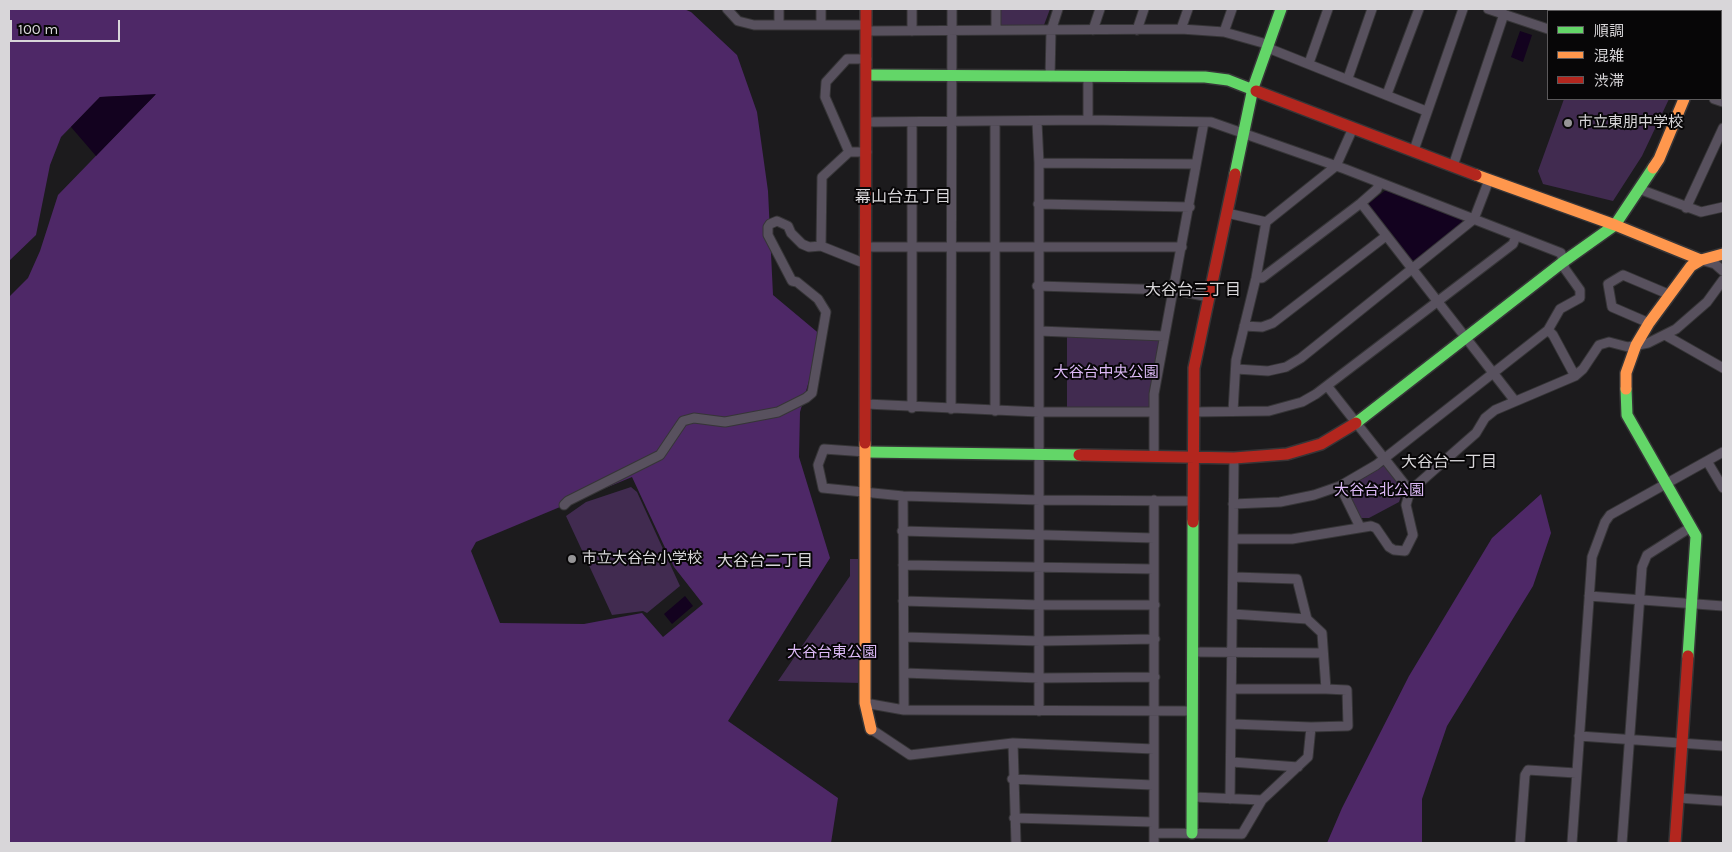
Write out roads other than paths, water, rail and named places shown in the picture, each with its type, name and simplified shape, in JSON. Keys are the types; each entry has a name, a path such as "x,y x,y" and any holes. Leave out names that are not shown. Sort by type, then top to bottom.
{"street":[{"path":"727,9 738,21 754,25 821,25 912,31 1181,29 1224,32 1263,43 1426,111"},
{"path":"738,9 738,21"},
{"path":"779,9 779,24"},
{"path":"821,9 821,25"},
{"path":"866,9 865,703 871,729 910,755 1013,743 1154,749"},
{"path":"912,9 912,31"},
{"path":"952,9 954,246 952,409"},
{"path":"996,9 996,29"},
{"path":"1050,77 1050,31 1058,9"},
{"path":"1093,30 1100,9"},
{"path":"1138,30 1144,9"},
{"path":"1181,29 1188,9"},
{"path":"1224,32 1232,9"},
{"path":"1192,833 1191,711 1194,368 1253,88 1281,9"},
{"path":"1310,63 1328,9"},
{"path":"1348,78 1372,9"},
{"path":"1387,94 1418,9"},
{"path":"1414,150 1463,9"},
{"path":"1488,9 1547,29"},
{"path":"1453,166 1504,14"},
{"path":"849,152 825,97 826,82 847,59 866,59"},
{"path":"867,75 1205,77 1228,80 1489,180 1615,225 1715,264 1723,271"},
{"path":"1088,77 1088,120"},
{"path":"1192,501 1040,500 903,496 823,488 818,465 824,449 866,452 1039,456 1154,455 1234,458 1287,454 1321,444 1356,423 1563,262 1615,225 1659,159 1684,100"},
{"path":"867,122 1036,122 1088,120 1211,122 1336,166 1561,253 1565,269 1580,290 1580,298 1560,309 1548,330 1384,458 1340,486 1294,500 1233,504"},
{"path":"912,122 912,408"},
{"path":"995,122 993,246 995,411"},
{"path":"1036,122 1039,163 1037,286 1040,500 1039,711"},
{"path":"1154,455 1154,394 1190,207 1195,164 1204,122"},
{"path":"1233,411 1236,369 1266,222 1336,166 1353,128"},
{"path":"1686,208 1723,128"},
{"path":"821,246 822,177 849,152 867,152"},
{"path":"1039,163 1195,164"},
{"path":"1236,369 1268,371 1286,367 1301,358 1474,219 1489,180"},
{"path":"1256,278 1262,278 1361,203 1377,189 1379,183"},
{"path":"1639,189 1701,212 1723,207"},
{"path":"1361,203 1515,401"},
{"path":"1038,204 1190,207"},
{"path":"1227,213 1266,222"},
{"path":"564,505 568,501 660,455 683,421 694,418 725,422 778,412 810,396 814,387 826,312 818,299 797,282 792,281 768,235 768,227 773,221 783,223 802,244 821,246 866,264"},
{"path":"1244,326 1262,327 1273,323 1386,236"},
{"path":"1194,412 1270,411 1289,406 1328,387 1513,244 1516,236"},
{"path":"867,247 1182,247"},
{"path":"1675,843 1696,536 1627,415 1626,373 1636,345 1668,294 1691,266 1701,260 1723,254"},
{"path":"1649,323 1612,307 1608,284 1623,275 1668,294"},
{"path":"1234,539 1292,539 1371,526 1376,528 1389,547 1394,550 1405,550 1413,535 1406,504 1410,491 1476,433 1485,418 1495,410 1575,376 1583,369 1599,345 1609,342 1628,346 1636,345 1648,343 1665,335 1707,302 1723,280"},
{"path":"1037,286 1173,290 1209,298"},
{"path":"1548,330 1575,376"},
{"path":"1038,331 1164,336"},
{"path":"1665,335 1723,368"},
{"path":"1328,387 1410,491"},
{"path":"866,404 912,408 995,411 1154,412"},
{"path":"1572,843 1592,557 1610,515 1723,452"},
{"path":"1230,799 1232,762 1231,652 1234,576 1234,458"},
{"path":"1707,461 1723,488"},
{"path":"1340,486 1360,527"},
{"path":"903,496 904,710"},
{"path":"1154,500 1154,843"},
{"path":"1622,843 1642,567 1647,555 1690,528"},
{"path":"902,531 1039,533 1154,538"},
{"path":"903,565 1040,569 1154,569"},
{"path":"1234,576 1297,579 1307,618 1322,633 1326,690"},
{"path":"1589,596 1723,606"},
{"path":"903,601 1040,605 1155,605"},
{"path":"1233,614 1307,618"},
{"path":"904,637 1040,641 1155,639"},
{"path":"1193,652 1322,653"},
{"path":"904,673 1039,678 1155,677"},
{"path":"1232,689 1347,690 1348,726 1311,727 1232,724"},
{"path":"865,703 904,710 1191,711"},
{"path":"1154,833 1242,834 1262,800 1308,757 1311,727"},
{"path":"1579,736 1629,741 1723,746"},
{"path":"1013,743 1012,780 1016,843"},
{"path":"1232,762 1298,767"},
{"path":"1520,843 1525,775 1528,770 1576,773"},
{"path":"1012,780 1153,785"},
{"path":"1193,797 1262,800"},
{"path":"1679,798 1723,801"},
{"path":"1014,818 1153,822"}],"place":[{"name":"市立東朋中学校","path":"1568,123"},
{"name":"市立大谷台小学校","path":"572,559"}],"district":[{"name":"幕山台五丁目","path":"903,197"},
{"name":"大谷台三丁目","path":"1193,290"},
{"name":"大谷台一丁目","path":"1449,462"},
{"name":"大谷台二丁目","path":"765,561"}],"park label":[{"name":"大谷台中央公園","path":"1106,373"},
{"name":"大谷台北公園","path":"1379,491"},
{"name":"大谷台東公園","path":"832,653"}]}
